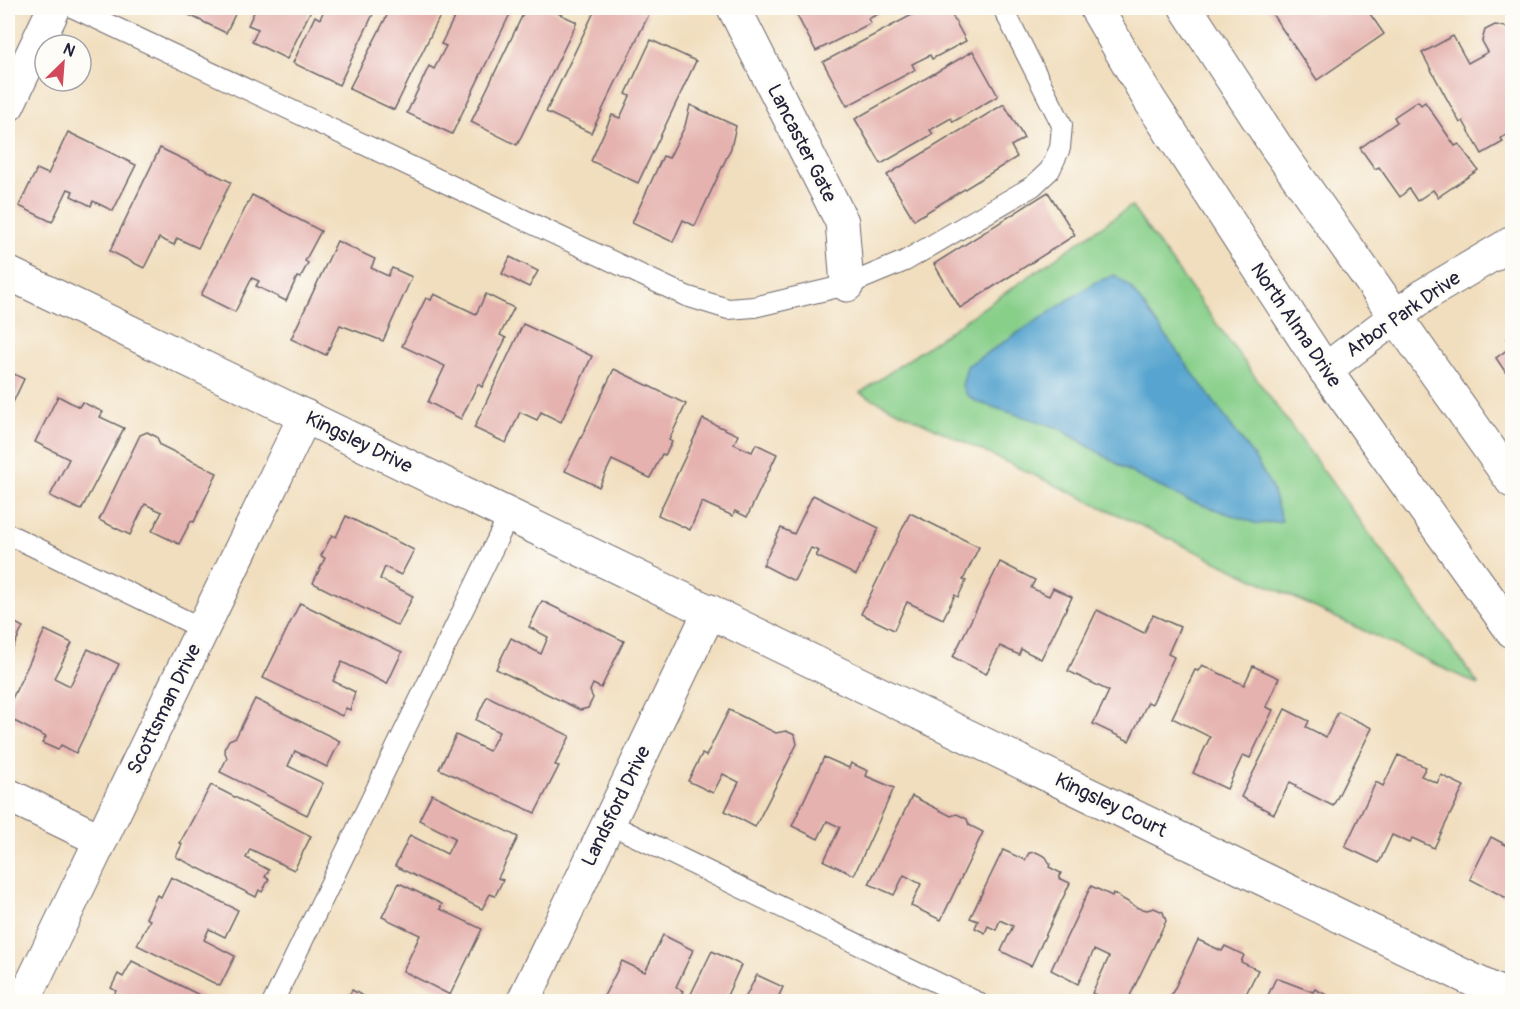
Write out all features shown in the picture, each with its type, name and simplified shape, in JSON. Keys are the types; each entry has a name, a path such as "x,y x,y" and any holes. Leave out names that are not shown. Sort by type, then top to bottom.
{"street":[{"path":"8,105 54,8"},
{"name":"Lancaster Gate","path":"734,8 842,222 847,285"},
{"name":"North Alma Drive","path":"1096,8 1167,127 1325,370 1512,631"},
{"path":"1186,8 1275,145 1512,481"},
{"name":"Arbor Park Drive","path":"1325,370 1426,294 1512,243"},
{"name":"Kingsley Drive","path":"8,273 710,611"},
{"name":"Scottsman Drive","path":"23,1002 305,416"},
{"name":"Landsford Drive","path":"523,1002 710,611"},
{"name":"Kingsley Court","path":"710,611 1512,999"},
{"path":"8,795 101,840"}],"lane":[{"path":"74,8 686,296 728,309 754,307 847,285 905,261 1033,186 1050,170 1060,148 1062,125 1003,8"},
{"path":"273,1002 510,515"},
{"path":"8,534 202,629"},
{"path":"608,823 977,1002"}],"green space":[{"path":"1131,206 1479,685 860,393"}],"water":[{"path":"1115,275 1131,288 1254,457 1271,486 1282,521 1258,524 1187,500 1137,476 1059,428 977,402 967,395 962,386 967,366 1096,282"}],"building":[{"path":"182,8 238,8 226,33 181,11"},
{"path":"256,8 312,8 287,59 252,42 258,29 248,25"},
{"path":"325,8 376,8 339,85 293,63 315,16 320,19"},
{"path":"391,8 444,8 394,110 349,89"},
{"path":"459,8 501,8 511,12 452,134 407,113 429,66 434,69 446,46 441,44"},
{"path":"526,8 547,8 577,22 517,145 471,122"},
{"path":"596,8 636,8 649,14 591,133 546,112"},
{"path":"793,8 890,8 868,19 871,23 816,51"},
{"path":"925,8 948,8 966,41 932,59 930,55 912,64 915,70 847,106 823,62"},
{"path":"1268,8 1366,8 1384,34 1317,80"},
{"path":"1495,25 1506,27 1512,39 1512,132 1501,138 1503,142 1482,154 1463,121 1460,123 1422,53 1453,36 1468,63 1488,52 1482,41 1485,30"},
{"path":"651,40 696,61 638,183 591,161 612,115 620,118 630,96 626,94"},
{"path":"973,51 998,96 953,122 951,118 930,130 933,134 881,164 855,119"},
{"path":"1418,101 1421,105 1425,102 1455,146 1459,144 1478,170 1438,197 1433,190 1417,201 1409,189 1400,197 1379,167 1375,169 1360,148 1397,122 1394,117"},
{"path":"1004,104 1024,138 1011,146 1017,157 914,220 887,175"},
{"path":"690,105 736,126 731,148 695,226 683,220 673,242 632,223 663,156 669,158 685,126"},
{"path":"68,132 136,165 113,211 93,201 91,206 71,196 73,191 68,189 52,222 19,206 37,169 48,174"},
{"path":"160,148 231,182 198,248 177,238 174,245 159,238 144,268 110,251"},
{"path":"1048,192 1075,235 960,308 934,264"},
{"path":"252,195 321,231 305,261 308,263 300,278 297,277 286,301 256,286 259,281 252,278 235,312 201,295"},
{"path":"337,241 375,259 371,268 388,276 392,268 412,277 383,341 340,325 326,355 291,339"},
{"path":"510,257 538,271 529,287 502,274"},
{"path":"434,294 476,314 486,294 514,308 500,335 506,338 482,387 478,384 461,419 428,402 445,366 402,346 426,298 431,300"},
{"path":"523,324 592,356 561,422 541,412 537,420 520,412 506,443 474,428"},
{"path":"1512,335 1512,346 1507,339"},
{"path":"1512,346 1512,382 1496,358"},
{"path":"614,369 686,404 669,440 672,442 665,455 662,454 650,478 612,460 599,487 565,471"},
{"path":"8,371 24,379 8,413"},
{"path":"58,396 79,407 82,402 103,412 100,417 124,428 81,510 50,496 69,459 35,442"},
{"path":"703,419 738,435 734,444 752,452 756,444 777,454 747,517 735,511 733,516 702,502 690,530 658,515"},
{"path":"147,432 157,437 160,445 217,473 194,522 191,521 179,544 152,531 162,512 145,504 130,535 99,520 140,435"},
{"path":"813,495 879,528 856,575 816,556 819,551 811,548 794,581 763,565 781,528 794,534"},
{"path":"910,513 979,547 963,580 966,581 958,597 955,595 943,619 907,602 894,630 861,614"},
{"path":"346,516 414,550 401,575 385,567 380,579 413,596 398,626 313,583 325,558 321,556 332,535 336,537"},
{"path":"1000,562 1035,580 1031,588 1049,596 1053,588 1072,597 1041,659 1021,649 1019,655 1000,646 986,674 953,657"},
{"path":"542,601 624,641 601,688 593,684 590,691 593,698 588,708 580,710 496,669 511,638 541,654 548,637 529,627"},
{"path":"300,603 402,652 387,684 342,662 333,681 355,692 350,710 346,708 342,716 263,678"},
{"path":"1097,610 1144,633 1153,615 1180,627 1168,654 1174,657 1152,704 1148,702 1129,741 1093,724 1109,691 1068,671"},
{"path":"8,619 23,627 8,658"},
{"path":"45,630 72,643 54,678 70,686 88,649 119,664 76,753 61,745 58,750 42,743 46,737 8,718 8,707"},
{"path":"1202,665 1244,685 1253,666 1279,678 1266,707 1273,710 1250,758 1243,755 1227,789 1193,773 1210,737 1172,718 1195,670 1198,671"},
{"path":"487,696 570,736 555,765 559,766 535,813 439,769 456,735 489,751 499,732 476,720"},
{"path":"255,699 340,741 327,767 295,751 288,766 323,783 307,815 220,772 227,758 224,749 229,740 236,737"},
{"path":"1285,709 1309,721 1306,727 1326,737 1338,712 1372,728 1333,806 1295,787 1296,785 1290,782 1274,814 1241,797"},
{"path":"729,710 776,733 786,731 795,735 797,744 755,827 725,811 739,782 723,774 713,793 688,781 702,754 706,756"},
{"path":"1398,755 1426,767 1421,776 1437,783 1441,775 1464,786 1434,848 1412,838 1410,843 1392,835 1379,863 1345,847 1376,782 1383,786"},
{"path":"824,757 849,768 851,763 868,771 866,776 894,788 854,875 824,861 840,827 827,821 818,839 792,826"},
{"path":"211,785 311,836 294,870 250,849 246,858 269,870 265,877 269,879 262,892 259,890 256,897 176,857 182,844 180,843"},
{"path":"432,794 518,837 498,878 503,880 495,896 490,894 482,909 395,866 410,835 447,854 455,838 419,820"},
{"path":"912,796 951,816 957,814 967,819 969,825 983,832 941,920 911,906 921,884 904,875 894,895 869,884"},
{"path":"1491,837 1512,848 1512,901 1470,879"},
{"path":"1003,850 1025,860 1029,853 1036,852 1046,857 1050,864 1049,867 1061,873 1059,878 1070,883 1031,966 1001,951 1013,926 1000,920 996,930 988,926 985,933 975,928 978,921 970,918"},
{"path":"171,877 238,910 225,937 209,929 204,940 235,956 220,986 137,945 150,920 146,918 157,895 161,897"},
{"path":"399,883 442,904 440,909 482,929 450,995 403,971 420,935 382,917"},
{"path":"1091,886 1112,896 1113,893 1138,908 1147,910 1154,908 1163,912 1166,921 1127,1002 1109,1002 1092,993 1109,957 1094,950 1078,984 1051,970"},
{"path":"663,935 693,950 676,987 683,991 678,1002 601,1002 622,961 645,972"},
{"path":"1198,940 1222,951 1225,946 1244,955 1241,962 1258,970 1242,1002 1197,1002 1192,999 1190,1002 1168,1002"},
{"path":"712,951 741,965 724,1002 687,1002"},
{"path":"132,961 213,1002 110,1002 116,991 111,988 118,974 123,977"},
{"path":"757,975 783,987 776,1002 743,1002"},
{"path":"1276,978 1313,992 1315,989 1340,1002 1265,1002"},
{"path":"352,990 374,1002 346,1002"}]}
